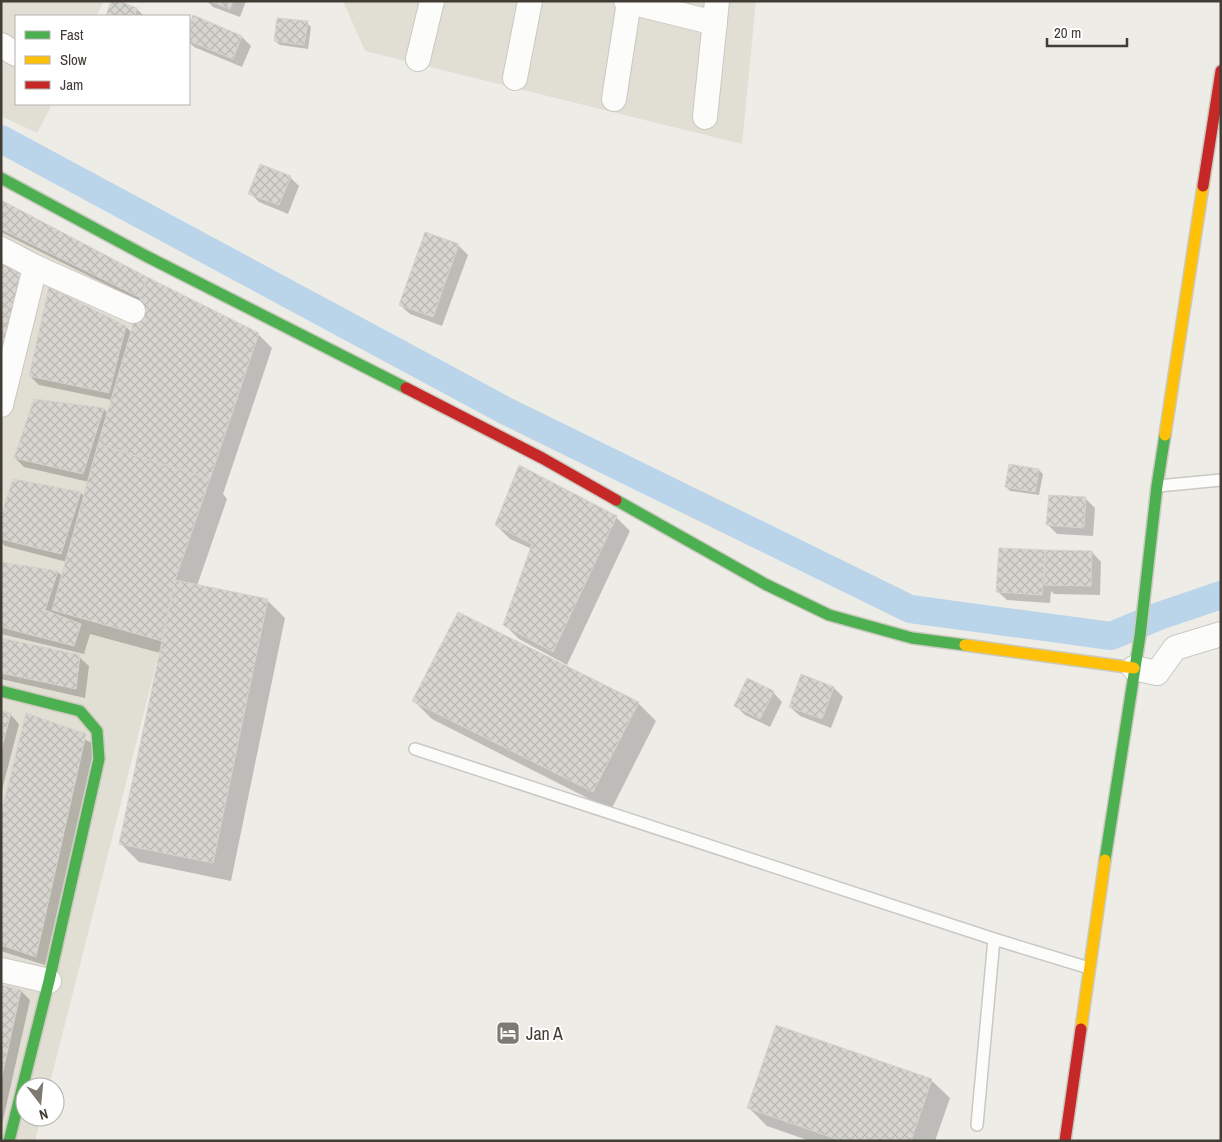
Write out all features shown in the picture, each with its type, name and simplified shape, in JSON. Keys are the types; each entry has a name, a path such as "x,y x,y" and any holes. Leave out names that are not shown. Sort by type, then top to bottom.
{"street":[{"path":"418,58 432,1"},
{"path":"514,78 530,1"},
{"path":"614,99 628,2 716,12 705,117"},
{"path":"1,45 15,53"},
{"path":"1065,1141 1089,968 1140,636 1158,486 1221,71"},
{"path":"1,178 146,256 542,458 765,584 829,615 912,638 1134,668 1157,673 1176,648 1221,634"},
{"path":"1,249 35,267 133,311"},
{"path":"1,405 35,267"},
{"path":"1,691 80,711 96,731 99,760 49,981 10,1141"},
{"path":"1,970 49,981"}],"lane":[{"path":"1158,486 1221,480"},
{"path":"415,749 994,940 1089,968"},
{"path":"977,1125 994,940"}],"shaded area":[{"path":"1,1 104,1 97,15 15,15 15,105 51,105 37,133 1,116"},
{"path":"343,1 756,1 742,144 365,51"},
{"path":"1,200 147,277 52,610 162,641 52,1077 15,1077 15,1127 38,1127 35,1141 1,1141"}],"building":[{"path":"111,1 119,1 137,8 135,15 106,15"},
{"path":"210,1 233,1 230,9"},
{"path":"193,15 242,36 233,59 190,41 190,24"},
{"path":"277,18 308,21 304,45 274,41"},
{"path":"260,164 291,176 279,205 248,194"},
{"path":"1,200 147,277 141,298 1,229"},
{"path":"425,232 459,244 433,317 399,305"},
{"path":"1,261 23,271 1,355"},
{"path":"147,277 259,333 210,479 98,444"},
{"path":"49,287 126,326 109,393 29,376"},
{"path":"34,399 104,408 83,474 14,458"},
{"path":"98,444 210,479 175,580 162,641 52,610"},
{"path":"1009,464 1039,469 1035,492 1005,487"},
{"path":"519,465 617,516 553,652 503,625 532,544 495,525"},
{"path":"13,479 81,492 61,554 1,539 1,515"},
{"path":"1049,495 1086,497 1084,528 1046,525"},
{"path":"999,548 1045,550 1042,595 996,592"},
{"path":"1045,550 1092,551 1091,586 1044,585"},
{"path":"1,562 58,571 45,610 81,624 74,646 1,627"},
{"path":"175,580 268,599 213,863 119,844"},
{"path":"458,612 639,702 593,792 412,701"},
{"path":"1,638 80,655 76,689 1,673"},
{"path":"801,674 834,687 822,719 789,707"},
{"path":"747,678 774,691 760,719 734,706"},
{"path":"1,711 11,713 1,750"},
{"path":"26,713 86,734 36,957 1,945 1,814"},
{"path":"1,985 21,990 1,1080"},
{"path":"776,1025 932,1079 911,1141 842,1141 747,1108"}],"waterway":[{"path":"1,139 504,410 910,609 1111,636 1159,616 1221,595"}],"traffic: fast":[{"path":"1,178 146,256 406,388"},
{"path":"1105,860 1140,636 1157,486 1165,435"},
{"path":"616,500 765,584 829,615 912,638 965,645"},
{"path":"1,691 80,711 97,731 99,759 49,981 9,1141"}],"traffic: slow":[{"path":"1165,435 1203,186"},
{"path":"965,645 1134,668"},
{"path":"1081,1029 1105,860"}],"traffic: jam":[{"path":"1203,186 1221,71"},
{"path":"406,388 542,458 616,500"},
{"path":"1065,1141 1081,1029"}],"place":[{"name":"Jan A","path":"508,1033"}]}
